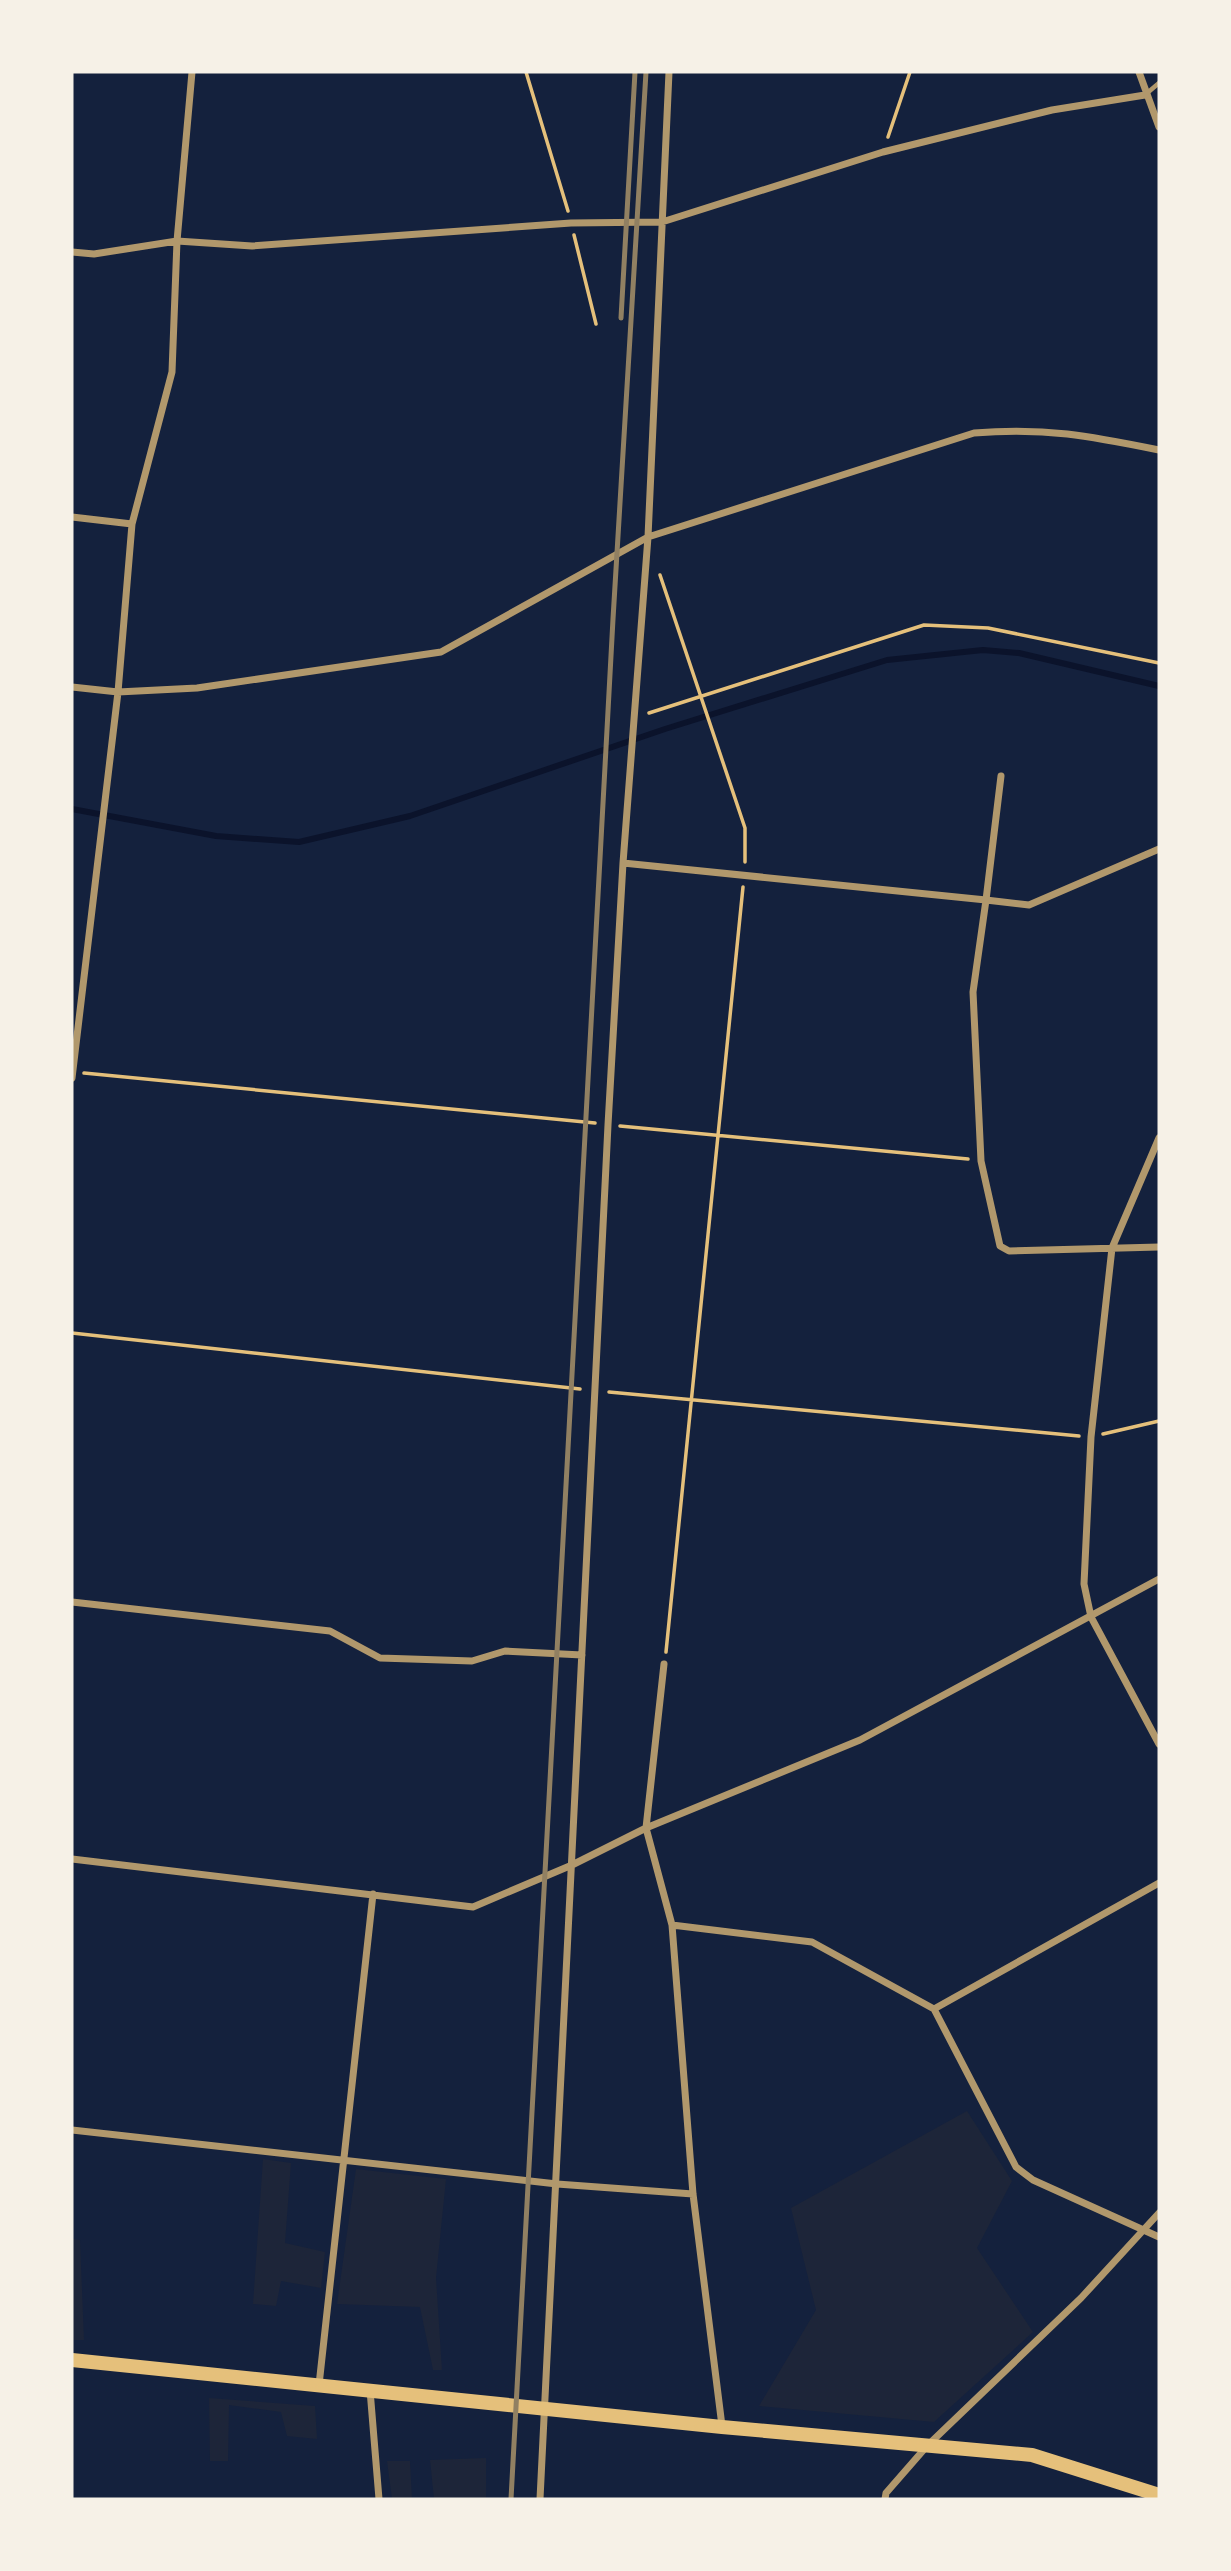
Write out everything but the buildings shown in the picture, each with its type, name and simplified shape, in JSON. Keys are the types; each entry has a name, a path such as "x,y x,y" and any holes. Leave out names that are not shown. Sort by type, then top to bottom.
{"main road":[{"path":"72,2360 722,2427 1032,2455 1159,2495"}],"street":[{"path":"72,1078 118,692 132,524 172,372 177,241 192,72"},
{"path":"540,2499 608,1125 623,863 648,537 670,72"},
{"path":"1139,72 1159,127"},
{"path":"72,252 94,254 177,241 252,246 571,223 662,222 883,152 1052,110 1145,94"},
{"path":"72,687 118,692 197,688 441,652 648,537 974,433 1019,429 1072,432 1159,450"},
{"path":"72,516 132,524"},
{"path":"1002,776 973,992 981,1160 996,1237 1009,1251 1159,1247"},
{"path":"623,863 1029,905 1159,850 1159,861"},
{"path":"1159,1138 1112,1248 1091,1437 1084,1584 1091,1617 1159,1744"},
{"path":"72,1858 473,1907 572,1865 646,1828 860,1740 1159,1579"},
{"path":"72,1602 330,1631 380,1658 472,1661 505,1651 582,1655"},
{"path":"664,1664 646,1828 673,1925 693,2194 722,2427"},
{"path":"934,2009 1159,1883"},
{"path":"319,2385 373,1894"},
{"path":"673,1925 812,1942 934,2009 1016,2167 1034,2180 1159,2237"},
{"path":"72,2130 557,2183 693,2194"},
{"path":"883,2497 927,2446 1081,2298 1159,2213"},
{"path":"370,2390 379,2499"}],"lane":[{"path":"1145,94 1159,83"}],"path":[{"path":"526,72 571,223 596,324"},
{"path":"883,152 910,72"},
{"path":"660,574 745,828 744,877 664,1664"},
{"path":"634,718 924,625 988,628 1159,663"},
{"path":"72,1072 981,1160"},
{"path":"72,1333 595,1391 1091,1437 1159,1421"}],"shaded area":[{"path":"967,2111 1012,2181 977,2248 1033,2332 934,2422 759,2406 816,2310 791,2208"},
{"path":"263,2159 291,2163 285,2243 325,2252 321,2288 281,2281 276,2306 253,2304"},
{"path":"356,2169 446,2179 436,2278 442,2370 433,2370 420,2307 337,2304"},
{"path":"72,2239 80,2240 84,2340 72,2340"},
{"path":"209,2398 315,2406 317,2439 287,2436 281,2412 229,2405 228,2461 210,2461"},
{"path":"486,2458 486,2499 434,2499 430,2460"},
{"path":"387,2461 410,2461 412,2499 392,2499"}],"waterway":[{"path":"72,809 216,836 299,842 410,816 665,729 887,660 983,650 1019,653 1159,686"}],"railway":[{"path":"621,318 635,72"},
{"path":"511,2499 613,619 646,72"}]}
